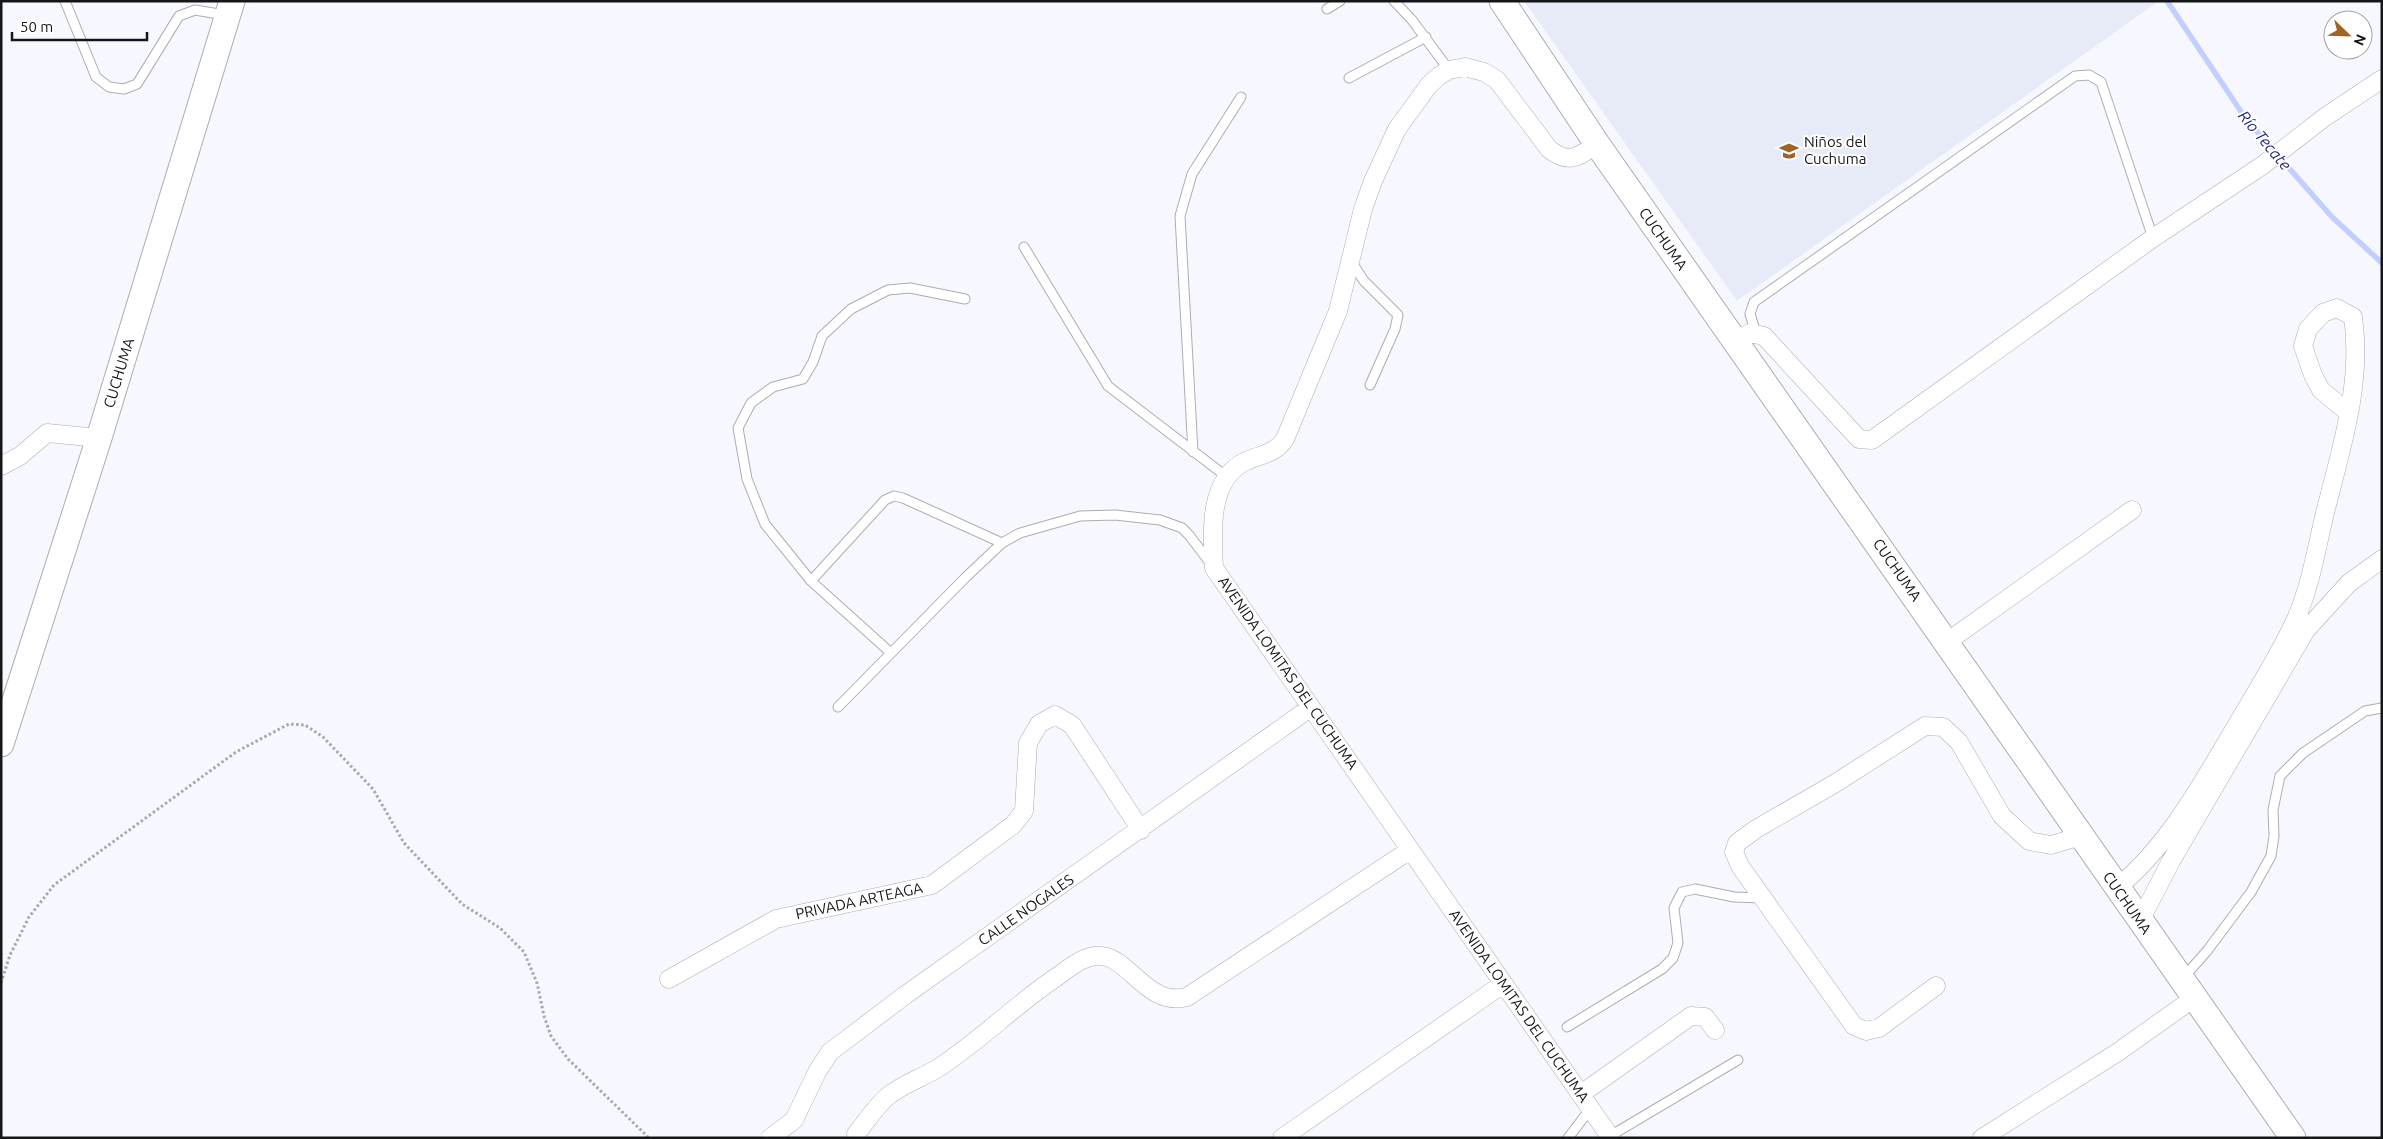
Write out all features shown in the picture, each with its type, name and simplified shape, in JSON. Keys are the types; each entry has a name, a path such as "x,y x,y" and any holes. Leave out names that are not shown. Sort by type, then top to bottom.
{"street":[{"name":"CUCHUMA","path":"1502,1 1597,144 1745,336 1948,642 2117,888 2293,1138"},
{"name":"CUCHUMA","path":"1,744 99,438 230,8"},
{"path":"1226,477 1240,465 1274,451 1285,439 1338,311 1363,209 1385,153 1411,108 1429,85 1439,76 1449,70 1465,67 1474,69 1497,80 1549,149 1563,158 1572,158 1597,144"},
{"path":"1745,336 1764,336 1859,439 1872,440 2153,238 2263,165 2325,117 2382,79"},
{"path":"2117,888 2136,873 2166,838 2236,726 2296,618 2311,574 2349,413 2356,374 2353,317 2337,308 2323,312 2308,329 2303,346 2313,375 2321,390 2349,413"},
{"path":"1,466 20,456 47,433 99,438"},
{"name":"AVENIDA LOMITAS DEL CUCHUMA","path":"1226,477 1218,495 1213,541 1214,568 1611,1137"},
{"path":"1948,642 2132,510"},
{"path":"2140,921 2171,861 2306,630 2349,583 2382,559"},
{"name":"CALLE NOGALES","path":"770,1138 794,1120 817,1072 830,1052 904,996 1141,830 1310,708"},
{"name":"PRIVADA ARTEAGA","path":"669,979 776,919 932,885 1013,824 1024,810 1028,743 1039,724 1054,715 1072,725 1141,830"},
{"path":"1936,986 1879,1028 1866,1031 1854,1026 1740,866 1734,852 1737,843 1756,828 1834,784 1925,726 1943,727 1959,742 2002,816 2029,840 2051,844 2081,836"},
{"path":"856,1134 887,1097 908,1083 937,1068 1048,982 1078,962 1095,956 1106,957 1157,995 1169,1000 1187,997 1410,850"},
{"path":"1282,1138 1503,984"},
{"path":"1982,1138 2118,1052 2188,989"},
{"path":"1586,1101 1691,1016 1705,1017 1714,1030"}],"lane":[{"path":"65,1 96,77 109,87 124,89 137,84 179,16 195,10 230,8"},
{"path":"1327,9 1340,1"},
{"path":"1394,1 1426,37 1449,70"},
{"path":"1349,78 1426,37"},
{"path":"1745,336 1754,302 2076,76 2089,75 2101,82 2153,238"},
{"path":"1193,452 1180,216 1192,174 1241,97"},
{"path":"1024,247 1108,386 1226,477"},
{"path":"1351,261 1364,281 1398,315 1395,329 1370,384"},
{"path":"891,653 811,581 765,524 747,479 738,428 751,403 772,387 803,379 813,362 822,336 852,309 888,290 910,288 965,300"},
{"path":"811,581 886,500 894,496 903,498 1002,543"},
{"path":"838,707 1002,543 1020,533 1080,516 1115,515 1160,520 1182,528 1214,568"},
{"path":"2188,989 2207,951 2251,892 2271,856 2274,836 2273,810 2280,776 2303,753 2364,711 2382,708"},
{"path":"1567,1027 1662,969 1674,958 1678,943 1674,908 1682,892 1695,889 1734,897 1762,898"},
{"path":"1611,1137 1738,1060"},
{"path":"1568,1138 1586,1101"}],"path":[{"path":"1,983 10,955 29,917 54,885 236,752 289,724 305,725 323,737 373,789 404,843 462,904 500,928 524,952 536,983 551,1036 568,1059 649,1138"}],"shaded area":[{"name":"Niños del Cuchuma","path":"1524,1 2159,1 1737,301"}],"waterway":[{"name":"Río Tecate","path":"2167,1 2246,119 2332,217 2382,263"}],"place":[{"name":"Niños del Cuchuma","path":"1789,151"}]}
